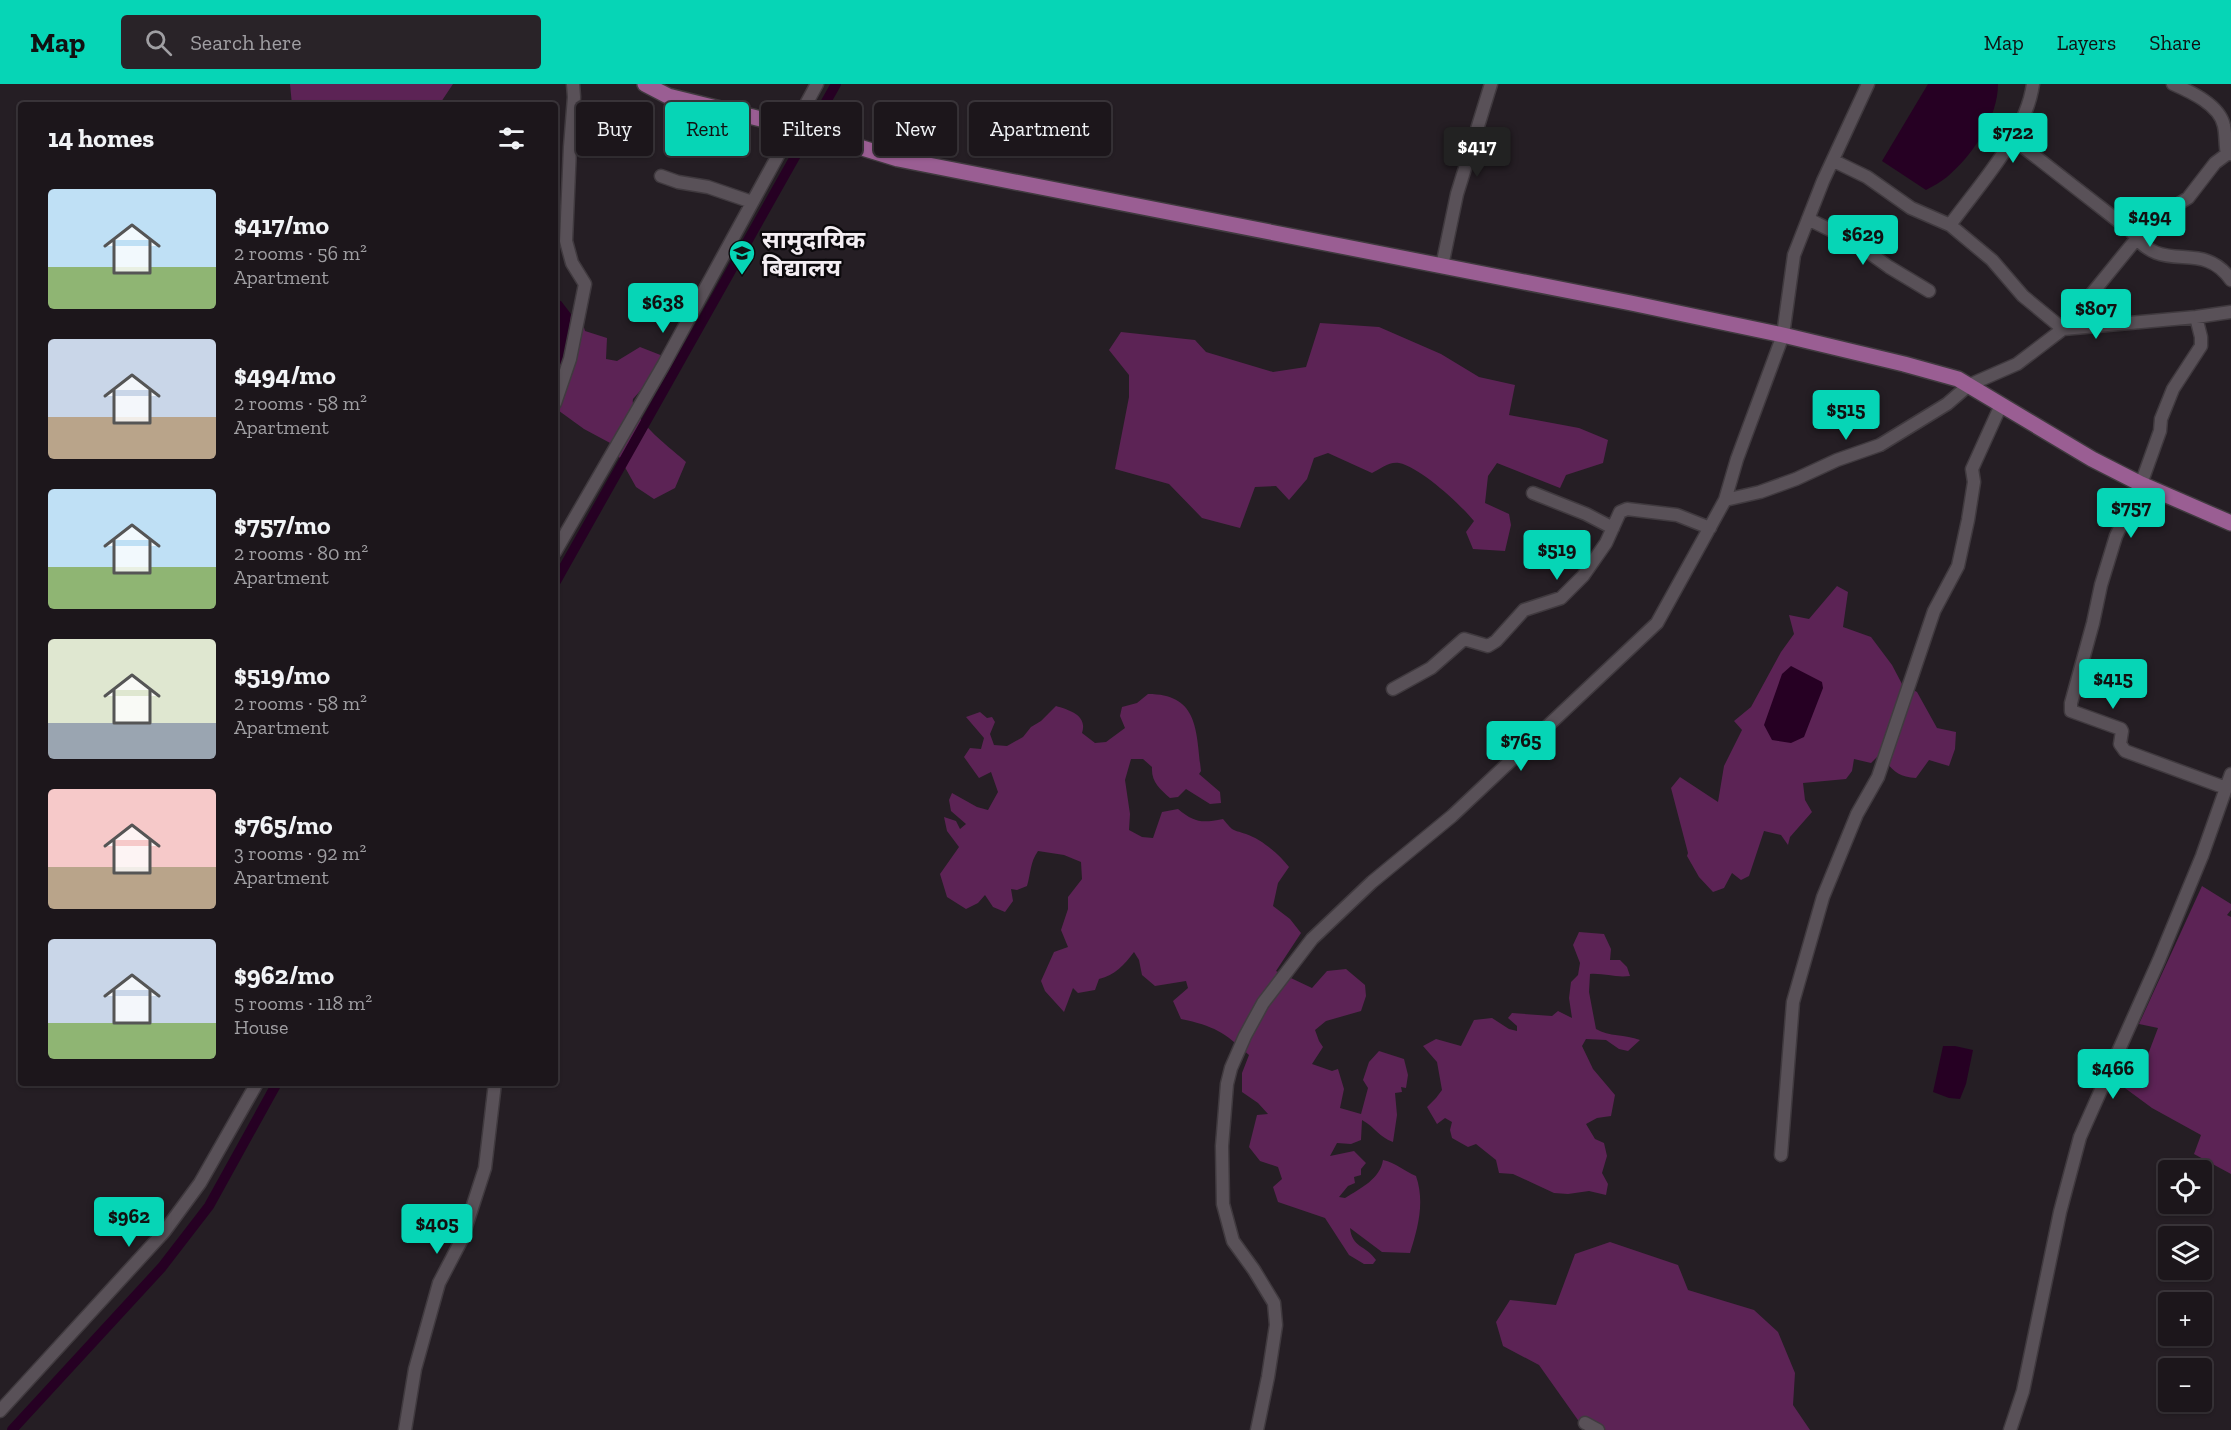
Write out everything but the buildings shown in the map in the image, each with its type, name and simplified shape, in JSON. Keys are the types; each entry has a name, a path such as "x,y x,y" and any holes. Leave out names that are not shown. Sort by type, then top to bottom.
{"main road":[{"path":"645,84 668,96 761,119"},
{"path":"862,148 898,159 1783,335 1904,364 1958,379 2092,459 2141,484 2231,523"}],"street":[{"path":"558,394 570,359 585,284 572,263 566,241 573,84"},
{"path":"808,102 817,84"},
{"path":"1442,266 1457,194 1491,84"},
{"path":"1257,1430 1276,1325 1274,1303 1233,1241 1223,1204 1222,1146 1227,1084 1231,1068 1245,1036 1263,1004 1312,939 1372,882 1452,816 1657,623 1725,500 1737,459 1783,335 1794,255 1833,160 1868,84"},
{"path":"1950,225 2013,139 2031,100 2033,84"},
{"path":"1725,500 1760,492 1880,445 1947,404 1969,385 2017,364 2062,329 2151,221 2188,198 2215,163 2229,154 2220,114 2190,92 2174,84"},
{"path":"2013,139 2131,231 2137,240 2153,253 2167,257 2193,256 2205,259 2224,270 2231,280"},
{"path":"558,547 664,364 779,156"},
{"path":"1833,160 1866,177 1911,208 1950,225 1992,260 2023,296 2062,329 2231,312"},
{"path":"661,176 678,182 708,187 752,202"},
{"path":"1808,219 1854,241 1889,267 1929,291"},
{"path":"2196,317 2201,346 2174,389 2161,419 2160,431 2141,484 2116,536 2101,585 2071,703 2071,711 2121,729 2120,744 2125,751 2226,788"},
{"path":"1780,1155 1793,1002 1823,897 1857,814 1878,777 1934,611 1958,566 1974,482 1972,469 2001,405"},
{"path":"1533,493 1586,514 1613,528"},
{"path":"1393,689 1431,668 1464,639 1488,646 1496,641 1524,610 1561,598 1583,576 1606,543 1620,512 1627,509 1677,515 1710,528"},
{"path":"2010,1430 2023,1391 2060,1212 2080,1137 2163,950 2202,856 2231,774"},
{"path":"0,1411 164,1232 200,1183 255,1086"},
{"path":"405,1430 415,1369 439,1283 462,1239 485,1168 495,1086"},
{"path":"1585,1423 1598,1430"}],"shaded area":[{"path":"290,84 453,84 441,102 292,102"},
{"path":"1928,84 1998,84 1994,110 1974,147 1947,177 1926,190 1882,161"},
{"path":"558,300 561,301 571,314 564,363 558,376"},
{"path":"571,314 583,324 585,331 607,338 606,359 617,361 640,347 663,356 654,375 633,399 634,407 645,424 686,462 675,488 654,499 636,487 612,444 584,429 558,410 558,376 564,363"},
{"path":"1320,323 1379,327 1441,354 1479,377 1515,385 1509,415 1579,428 1608,440 1603,463 1566,475 1560,488 1497,463 1488,476 1485,503 1509,514 1511,525 1505,551 1473,549 1466,532 1474,521 1450,496 1418,471 1399,463 1389,464 1372,473 1328,453 1314,458 1307,479 1289,500 1276,486 1255,487 1240,528 1202,518 1169,484 1115,469 1129,397 1129,375 1109,350 1121,332 1195,340 1206,352 1273,372 1306,367"},
{"path":"1837,586 1848,592 1843,627 1871,637 1892,665 1902,684 1917,692 1937,728 1956,732 1955,749 1949,766 1929,760 1916,778 1909,777 1895,771 1880,754 1871,763 1854,759 1852,771 1846,779 1803,783 1805,800 1812,812 1790,837 1788,845 1781,835 1764,831 1749,876 1741,880 1732,873 1724,888 1713,892 1699,877 1687,856 1671,788 1680,777 1718,802 1724,766 1742,730 1734,721 1751,707 1781,652 1794,634 1789,615 1809,619"},
{"path":"1791,666 1822,682 1823,688 1804,737 1791,743 1772,740 1764,725 1782,674"},
{"path":"1148,694 1177,700 1186,708 1192,718 1198,742 1201,771 1199,774 1220,792 1221,803 1210,804 1186,789 1178,797 1170,798 1155,781 1152,767 1143,759 1131,759 1125,780 1130,814 1129,830 1142,837 1153,838 1162,812 1178,809 1199,821 1223,819 1233,830 1252,836 1264,843 1289,867 1278,883 1273,906 1290,919 1301,933 1276,971 1312,988 1327,971 1346,969 1365,985 1366,996 1361,1011 1326,1021 1315,1030 1323,1047 1312,1064 1332,1071 1338,1069 1344,1089 1340,1108 1361,1114 1368,1088 1363,1080 1369,1062 1379,1051 1404,1059 1408,1075 1406,1088 1401,1087 1402,1092 1395,1093 1397,1115 1393,1142 1384,1138 1362,1120 1361,1140 1351,1144 1337,1143 1330,1156 1354,1151 1366,1163 1361,1169 1361,1175 1354,1177 1355,1183 1348,1186 1339,1197 1345,1198 1374,1178 1383,1160 1416,1176 1420,1205 1418,1225 1410,1253 1382,1252 1350,1228 1356,1243 1376,1260 1373,1264 1364,1264 1349,1255 1325,1218 1278,1202 1273,1187 1282,1179 1278,1167 1260,1161 1249,1147 1257,1115 1268,1114 1258,1103 1242,1092 1242,1073 1249,1055 1218,1031 1181,1019 1173,1001 1188,988 1186,981 1155,986 1142,975 1139,960 1134,952 1119,969 1099,979 1095,990 1078,993 1073,988 1064,1012 1045,991 1041,981 1054,952 1068,947 1061,930 1068,909 1068,897 1082,879 1081,862 1064,855 1038,851 1032,863 1027,886 1017,890 1011,889 1013,901 1005,912 993,907 985,895 978,903 966,909 947,897 940,874 959,847 947,831 944,817 956,821 960,829 966,824 951,811 949,800 952,793 977,807 988,810 998,792 991,772 979,778 964,757 970,748 981,749 984,738 966,717 980,712 987,718 992,717 995,722 990,734 994,745 1007,746 1023,737 1031,727 1041,721 1056,706 1076,714 1082,722 1082,733 1095,743 1106,742 1125,728 1120,716 1122,707 1137,703"},
{"path":"2202,886 2231,904 2231,910 2227,915 2231,917 2231,1174 2212,1164 2212,1160 2205,1160 2194,1154 2201,1135 2152,1108 2114,1080 2126,1051 2147,1057 2158,1028 2139,1024"},
{"path":"1579,932 1604,934 1611,949 1610,960 1620,960 1627,967 1630,976 1590,974 1589,992 1596,1029 1640,1040 1628,1051 1619,1049 1606,1040 1586,1039 1582,1046 1593,1069 1615,1095 1611,1116 1597,1118 1586,1124 1595,1139 1604,1143 1607,1156 1602,1173 1608,1184 1606,1195 1589,1191 1554,1193 1513,1174 1499,1173 1496,1160 1476,1144 1468,1147 1452,1138 1450,1130 1452,1122 1445,1118 1437,1124 1427,1107 1442,1090 1437,1062 1423,1046 1436,1039 1461,1046 1474,1020 1492,1018 1509,1029 1517,1031 1517,1026 1508,1018 1512,1013 1552,1016 1558,1011 1572,1018 1569,998 1571,982 1578,975 1580,963 1573,945"},
{"path":"1943,1046 1973,1050 1966,1084 1960,1099 1933,1092"},
{"path":"1610,1242 1678,1265 1688,1290 1754,1310 1778,1332 1795,1373 1793,1405 1810,1430 1585,1430 1539,1365 1503,1346 1496,1322 1510,1300 1556,1305 1575,1254"}],"waterway":[{"path":"558,578 836,84"},
{"path":"12,1430 162,1267 209,1206 275,1086"}],"place":[{"name":"सामुदायिक बिद्यालय","path":"742,276"}]}
